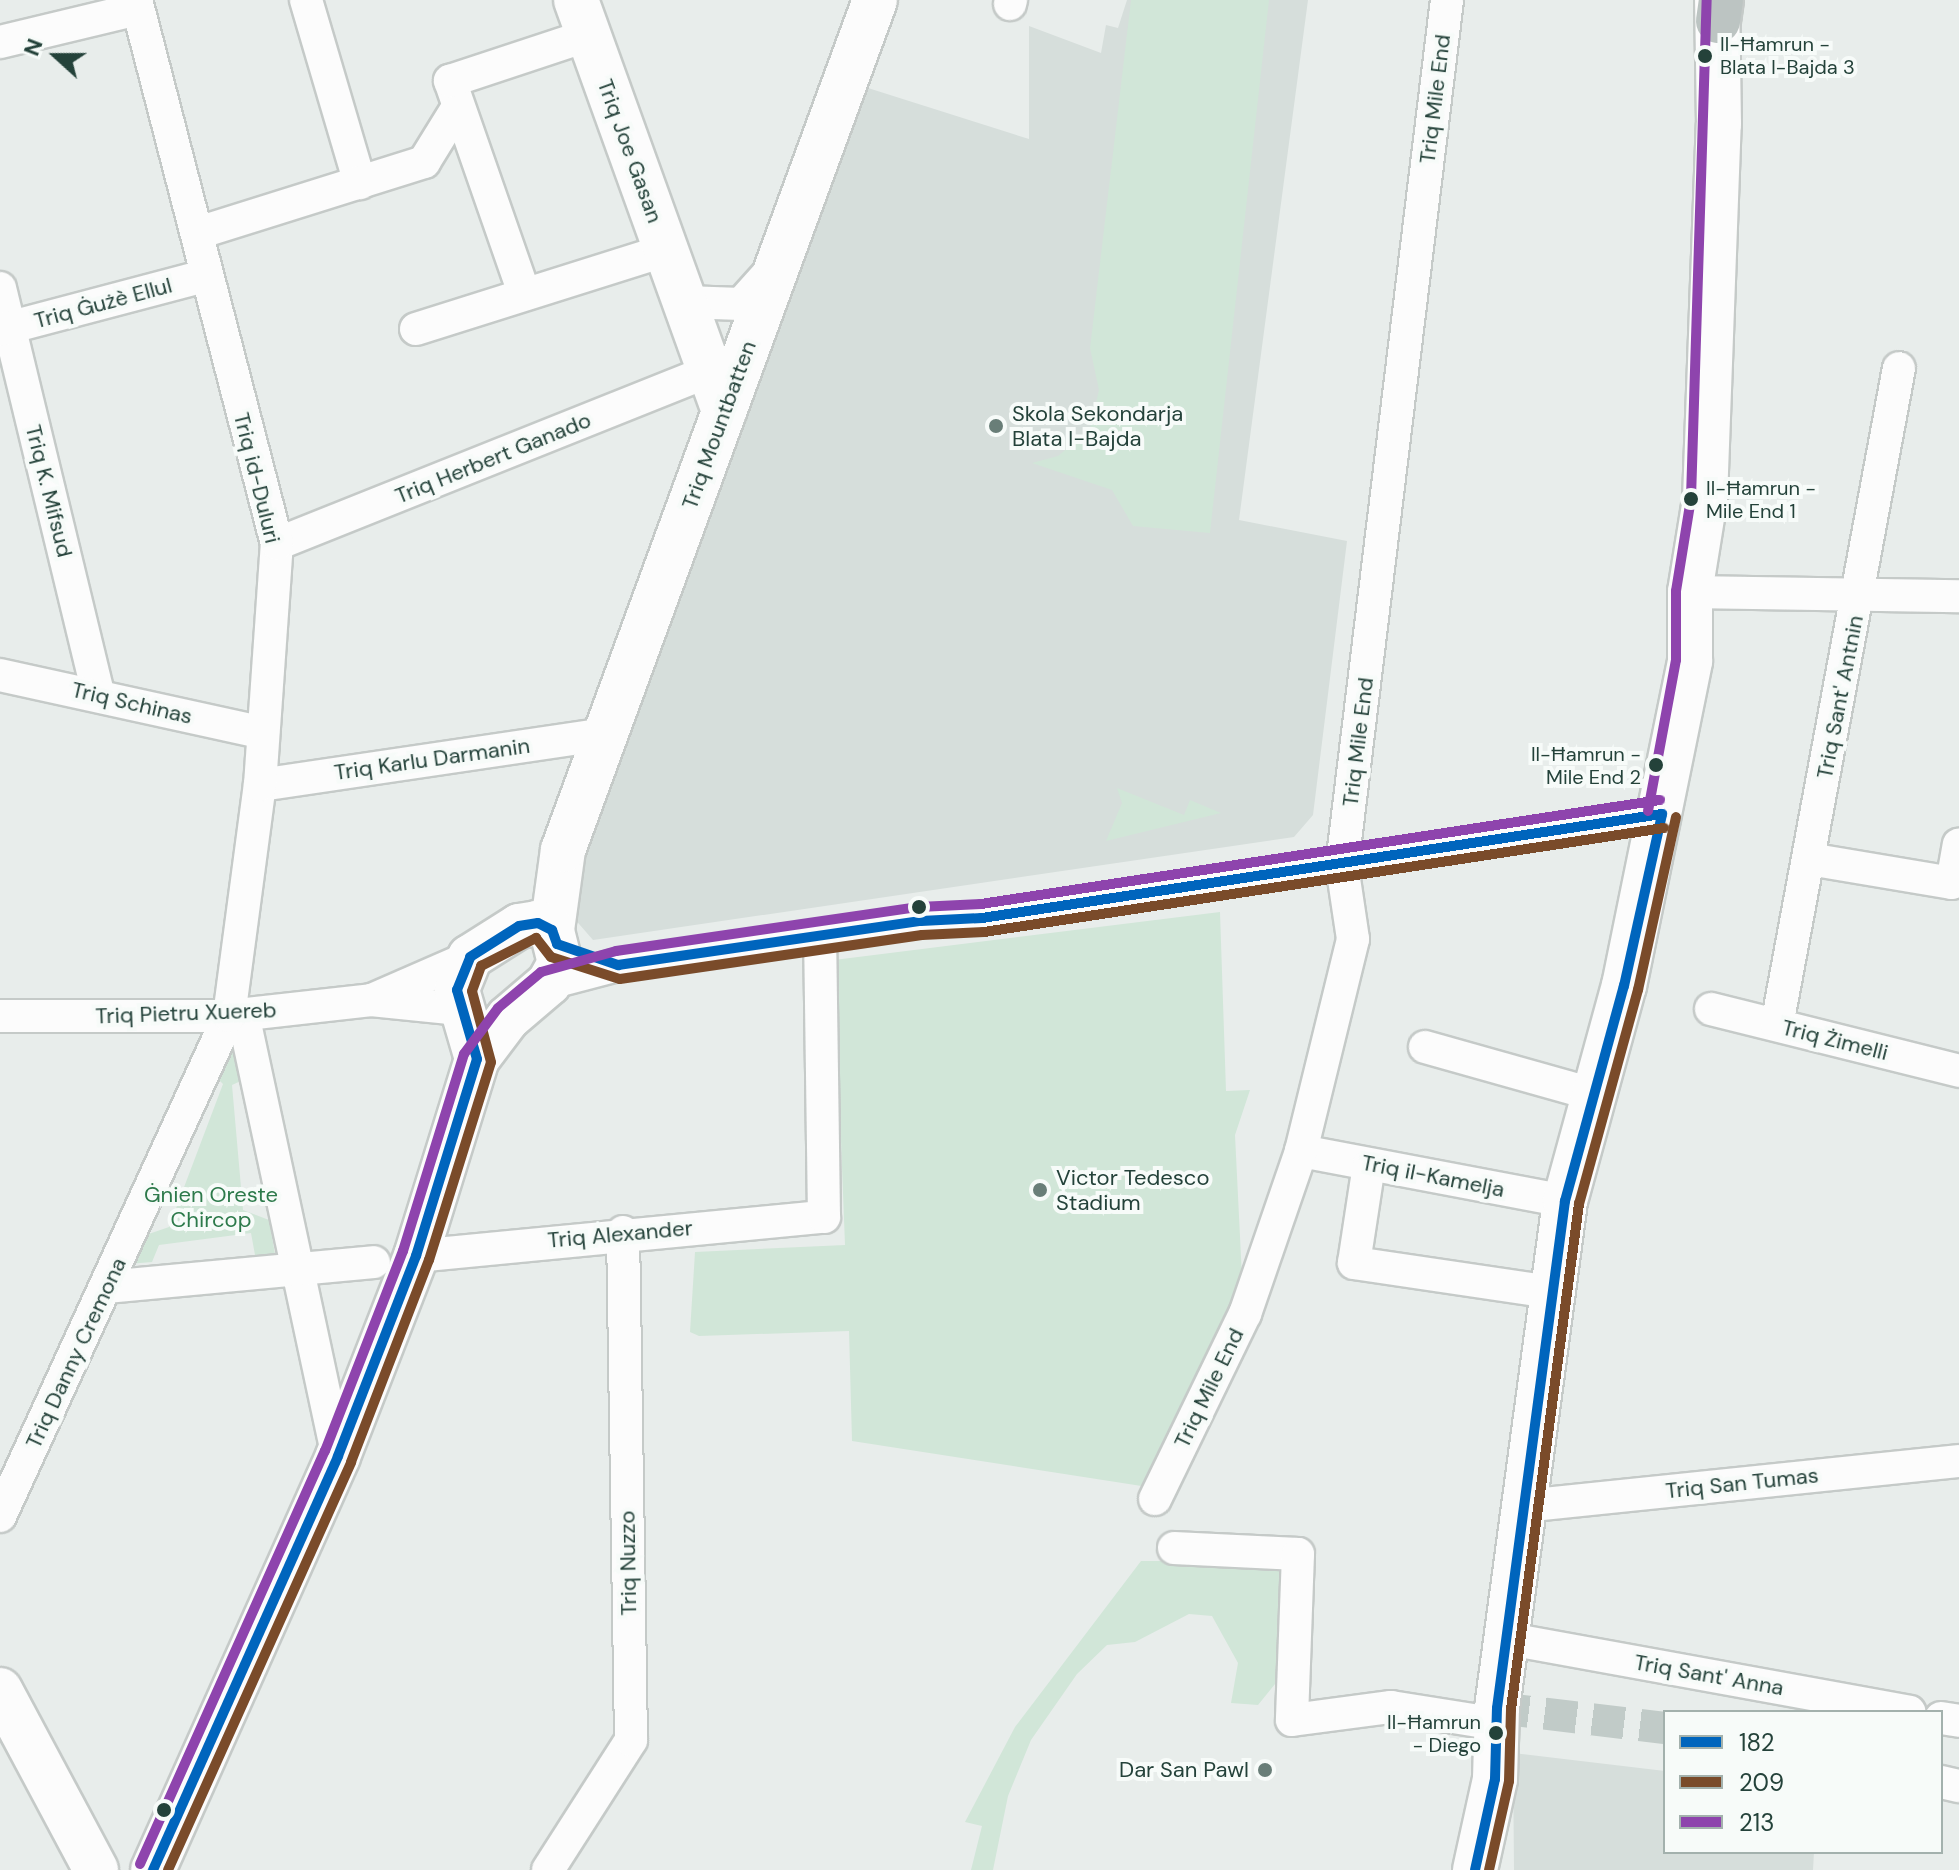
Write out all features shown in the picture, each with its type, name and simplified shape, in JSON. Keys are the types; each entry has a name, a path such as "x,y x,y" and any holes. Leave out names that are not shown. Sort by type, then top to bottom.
{"street":[{"path":"306,0 360,183"},
{"name":"Triq Mountbatten","path":"544,946 563,850 717,391 778,263 875,0"},
{"name":"Triq Mile End","path":"1155,1499 1245,1314 1301,1151 1353,939 1342,865 1447,0"},
{"path":"0,42 136,5"},
{"name":"Triq id-Duluri","path":"136,5 277,544 260,785 236,1015"},
{"path":"1475,1870 1495,1779 1497,1724 1565,1201 1624,986 1662,814 1690,661 1690,592 1705,499 1719,7"},
{"path":"198,233 424,162 454,94 582,18"},
{"name":"Triq Joe Gasan","path":"582,18 717,391"},
{"path":"454,94 524,293"},
{"path":"416,329 666,250"},
{"path":"685,302 741,304 778,263"},
{"name":"Triq Ġużè Ellul","path":"5,329 205,276"},
{"name":"Triq K. Mifsud","path":"0,288 5,329 98,694"},
{"name":"Triq Sant' Antnin","path":"1777,1025 1899,368"},
{"name":"Triq Herbert Ganado","path":"277,544 717,391"},
{"path":"1690,592 1858,597 1959,596"},
{"name":"Triq Schinas","path":"0,675 98,694 263,733"},
{"name":"Triq Karlu Darmanin","path":"260,785 604,734"},
{"path":"477,1059 460,1009 457,990 470,957 544,946 618,965 1342,865 1662,814"},
{"path":"1809,859 1952,883 1959,845"},
{"name":"Triq Alexander","path":"416,1256 623,1232 824,1217 820,938"},
{"path":"153,1870 338,1456 416,1256 477,1059 508,1018 544,946"},
{"name":"Triq Pietru Xuereb","path":"371,1000 470,957"},
{"name":"Triq Pietru Xuereb","path":"0,1016 236,1015 371,1000 460,1009"},
{"path":"460,1009 487,1023 508,1018"},
{"name":"Triq Żimelli","path":"1711,1009 1959,1071"},
{"path":"236,1015 298,1268 338,1456"},
{"name":"Triq Danny Cremona","path":"0,1516 236,1015"},
{"path":"1425,1047 1592,1094"},
{"name":"Triq il-Kamelja","path":"1301,1151 1565,1201"},
{"path":"1369,1165 1354,1263 1551,1292"},
{"name":"Triq Nuzzo","path":"548,1870 631,1740 623,1232"},
{"path":"106,1287 374,1262"},
{"name":"Triq San Tumas","path":"1524,1506 1959,1461"},
{"path":"1174,1548 1298,1554 1292,1720 1391,1707 1497,1724"},
{"name":"Triq Sant' Anna","path":"1509,1639 1898,1710"},
{"path":"0,1690 96,1870"}],"shaded area":[{"name":"Skola Sekondarja Blata l-Bajda","path":"1127,0 1308,0 1239,520 1347,541 1313,815 1294,837 593,940 559,901 868,88 1029,139 1029,26 1101,53 1106,25 1118,28"},
{"path":"1513,1753 1663,1771 1663,1854 1814,1854 1813,1870 1514,1870"}],"green space":[{"path":"1131,0 1269,0 1210,533 1133,526 1112,490 1032,463 1058,456 1090,429 1099,390 1090,348"},
{"path":"1117,788 1184,815 1190,800 1221,813 1106,841 1122,803"},
{"name":"Victor Tedesco Stadium","path":"1220,912 1226,1091 1250,1090 1235,1135 1243,1297 1148,1487 852,1441 849,1331 699,1336 690,1332 695,1252 845,1245 834,960"},
{"name":"Ġnien Oreste Chircop","path":"235,1040 243,1080 232,1085 243,1210 269,1220 275,1254 255,1255 251,1233 159,1245 152,1262 128,1264 140,1237 169,1227 223,1084 211,1072"},
{"path":"1141,1561 1279,1561 1279,1679 1258,1705 1231,1703 1238,1663 1212,1616 1189,1614 1135,1642 1107,1645 1077,1674 1031,1740 1008,1796 993,1870 971,1870 982,1826 965,1822 1015,1727"}],"tunnel":[{"path":"1497,1708 1663,1728"}],"transit line":[{"name":"213","path":"1648,811 1676,660 1676,591 1691,498 1707,0"},
{"name":"213","path":"140,1864 325,1451 403,1251 464,1054 498,1008 541,972 616,951 919,907 981,904 1660,800"},
{"name":"182","path":"153,1870 338,1456 416,1256 477,1059 457,990 470,957 519,926 538,923 552,930 557,944 618,965 921,921 982,918 1662,814"},
{"name":"182","path":"1475,1870 1495,1779 1497,1708 1565,1201 1624,986 1662,814"},
{"name":"209","path":"1489,1870 1509,1781 1511,1709 1579,1204 1638,990 1676,817"},
{"name":"209","path":"168,1870 351,1462 429,1260 491,1062 472,991 481,966 536,938 551,957 620,979 922,935 984,932 1664,828"}],"place":[{"name":"Il-Ħamrun - Blata l-Bajda 3","path":"1705,56"},
{"name":"Skola Sekondarja Blata l-Bajda","path":"996,426"},
{"name":"Il-Ħamrun - Mile End 1","path":"1691,499"},
{"name":"Il-Ħamrun - Mile End 2","path":"1656,765"},
{"name":"Victor Tedesco Stadium","path":"1040,1190"},
{"name":"Il-Ħamrun - Diego","path":"1496,1733"},
{"name":"Dar San Pawl","path":"1265,1770"}]}
